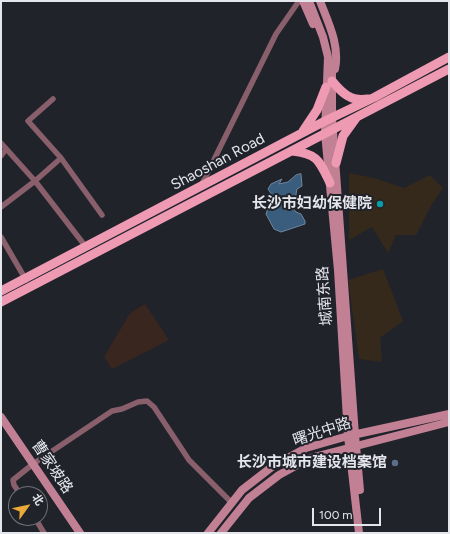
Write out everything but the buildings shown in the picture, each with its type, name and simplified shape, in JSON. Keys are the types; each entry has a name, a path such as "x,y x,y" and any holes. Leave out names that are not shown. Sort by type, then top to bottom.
{"main road":[{"path":"303,1 320,42 329,82 349,98 363,100 375,98"},
{"path":"309,1 330,57"},
{"path":"313,1 326,35 330,57"},
{"path":"300,134 309,124 317,110 336,63 334,40 320,1"},
{"name":"城南东路","path":"330,57 330,183 352,436 364,533"},
{"name":"Shaoshan Road","path":"1,302 28,283 86,248 300,134 375,98 449,57"},
{"name":"Shaoshan Road","path":"1,292 28,283 292,151 449,69"},
{"path":"336,163 343,136 358,116"},
{"name":"城南东路","path":"329,131 336,163 352,436"},
{"path":"292,151 306,153 320,162 330,183"},
{"name":"曙光中路","path":"208,533 242,490 273,466 306,448 449,414"},
{"name":"曹家坡路","path":"1,417 80,533"},
{"name":"曙光中路","path":"222,533 249,498 278,474 310,458 449,422"},
{"name":"城南东路","path":"353,446 359,533"}],"street":[{"path":"200,187 276,34 299,1"},
{"path":"53,99 28,121 61,158 102,215"},
{"path":"1,143 35,181 86,248"},
{"path":"1,156 6,149"},
{"path":"1,207 35,181 61,158"},
{"path":"1,237 28,283"},
{"path":"15,486 13,480 33,464 112,411 122,409 138,402 147,401 154,407 189,460 232,503"}],"shaded area":[{"path":"349,173 374,178 404,188 430,175 443,188 432,204 416,235 396,235 388,253 372,227 349,240"},
{"path":"383,269 403,321 380,338 382,362 359,359 348,280"},
{"path":"145,304 169,340 112,369 104,357 130,313"}],"water":[{"path":"301,174 302,186 297,189 297,204 293,208 296,212 301,214 305,224 281,232 274,229 266,214 268,208 276,201 268,189 271,184 282,179 279,184 288,182 296,175"}],"place":[{"name":"长沙市妇幼保健院","path":"380,204"},
{"name":"长沙市城市建设档案馆","path":"395,463"}]}
